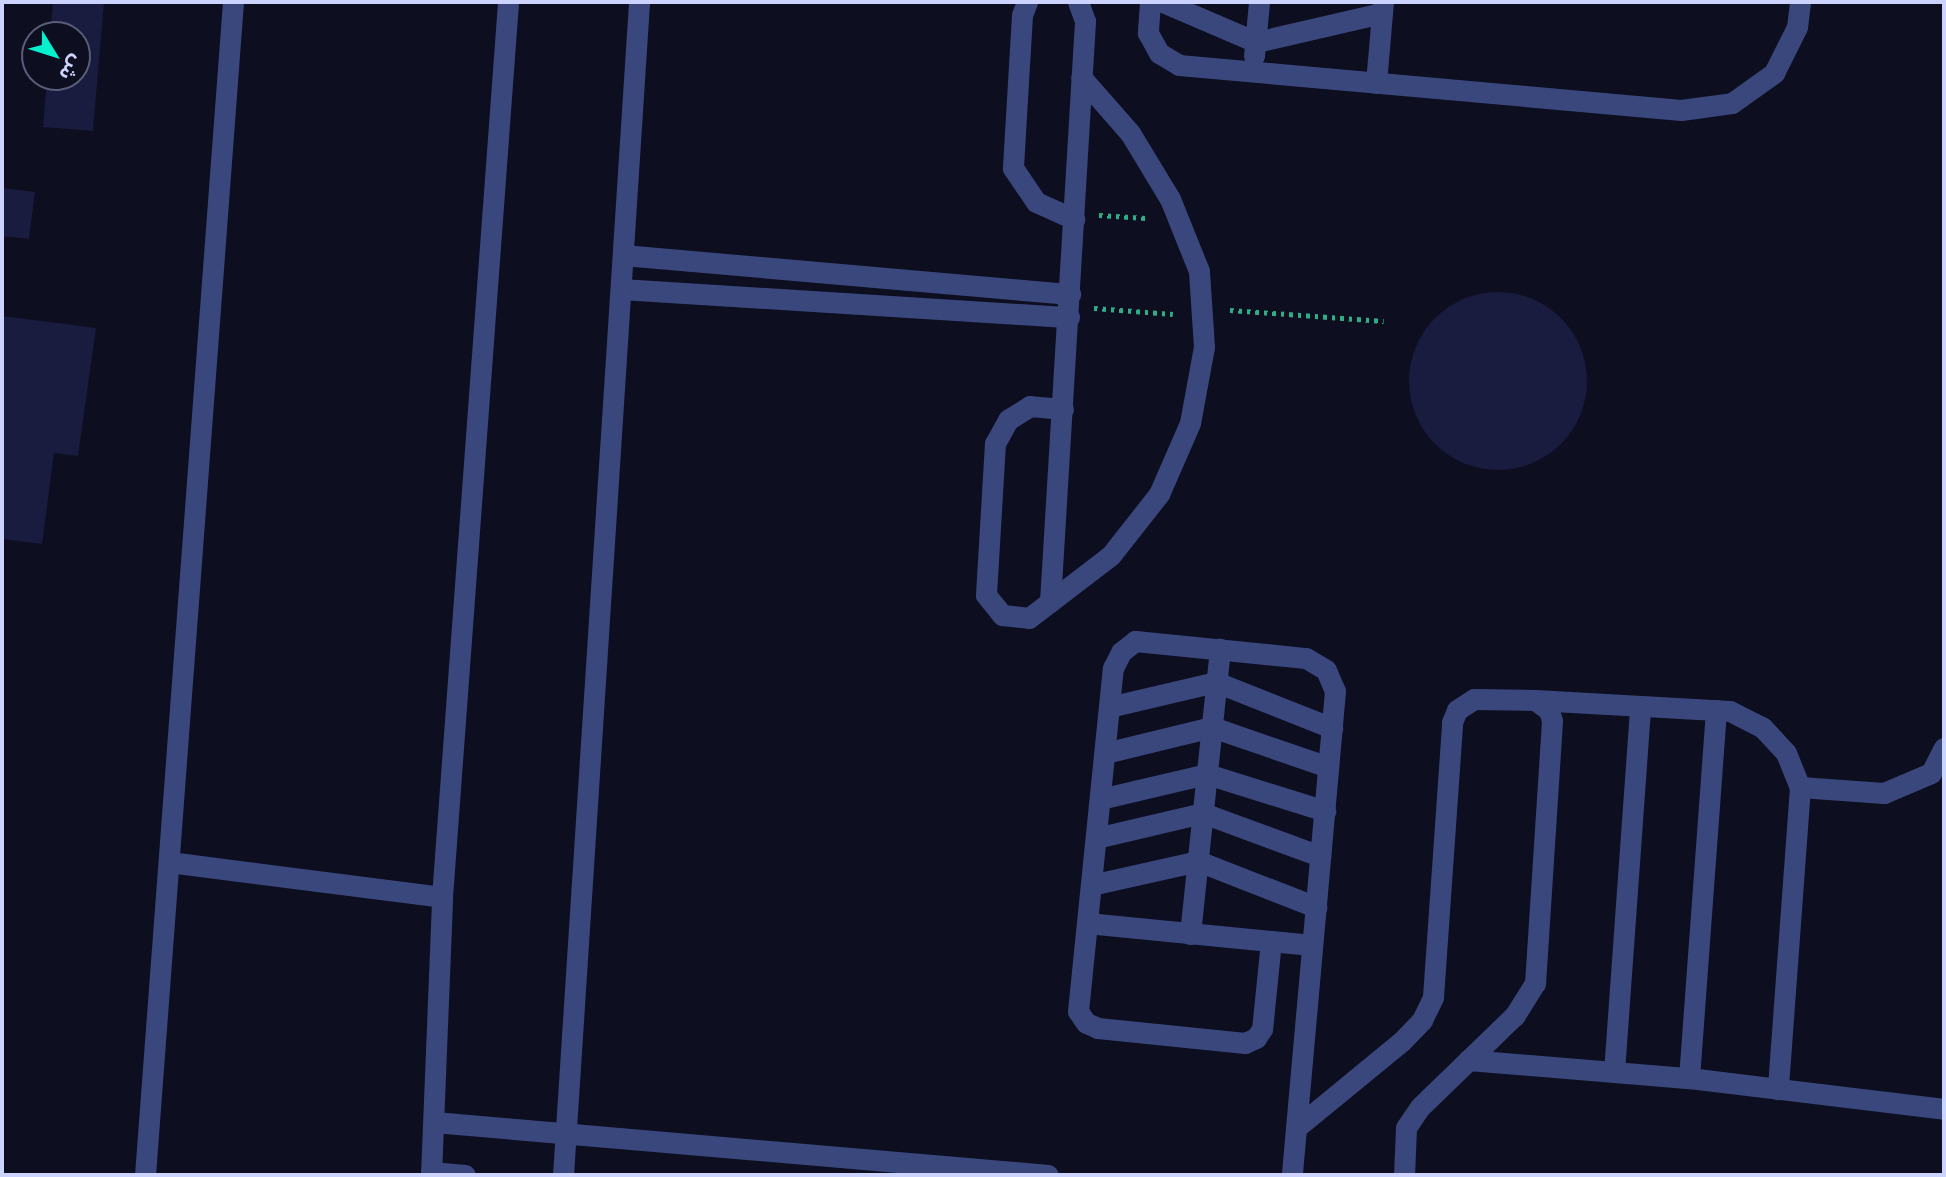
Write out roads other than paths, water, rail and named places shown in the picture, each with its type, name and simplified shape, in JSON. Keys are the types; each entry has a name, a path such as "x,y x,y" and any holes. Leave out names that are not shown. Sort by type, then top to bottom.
{"street":[{"path":"145,1175 233,2"},
{"path":"464,1175 431,1174 442,897 508,2"},
{"path":"563,1175 639,2"},
{"path":"1027,2 1022,15 1013,169 1036,202 1074,216"},
{"path":"1050,602 1085,21 1078,2"},
{"path":"1150,2 1148,33 1159,53 1179,65 1681,110 1732,103 1774,73 1797,27 1800,2"},
{"path":"1163,2 1255,42 1382,7 1376,83"},
{"path":"1253,72 1259,2"},
{"path":"1063,409 1030,406 1008,420 995,443 986,595 1002,615 1029,618 1111,555 1159,494 1190,423 1204,347 1199,271 1179,220 1130,133 1082,77"},
{"path":"623,255 1069,306"},
{"path":"621,289 1069,306"},
{"path":"1271,941 1262,1028 1256,1038 1245,1043 1098,1028 1086,1023 1078,1011 1113,668 1121,652 1135,641 1306,658 1325,670 1335,691 1292,1175"},
{"path":"1191,933 1220,649"},
{"path":"1109,707 1216,682 1332,728"},
{"path":"1296,1128 1402,1041 1422,1020 1433,997 1452,722 1457,710 1474,699 1535,699 1730,711 1762,727 1786,753 1800,787 1778,1088"},
{"path":"1404,1175 1406,1128 1420,1107 1527,999 1539,964 1552,721 1549,710 1535,699"},
{"path":"1614,1072 1640,706"},
{"path":"1689,1078 1716,710"},
{"path":"1105,753 1212,727 1328,767"},
{"path":"1800,787 1884,793 1931,774 1942,757"},
{"path":"1100,799 1207,774 1325,811"},
{"path":"1096,838 1203,813 1320,856"},
{"path":"1091,885 1198,861 1316,907"},
{"path":"169,862 442,897"},
{"path":"1087,923 1312,945"},
{"path":"1468,1060 1689,1078 1944,1109"},
{"path":"435,1122 1048,1175"}]}
